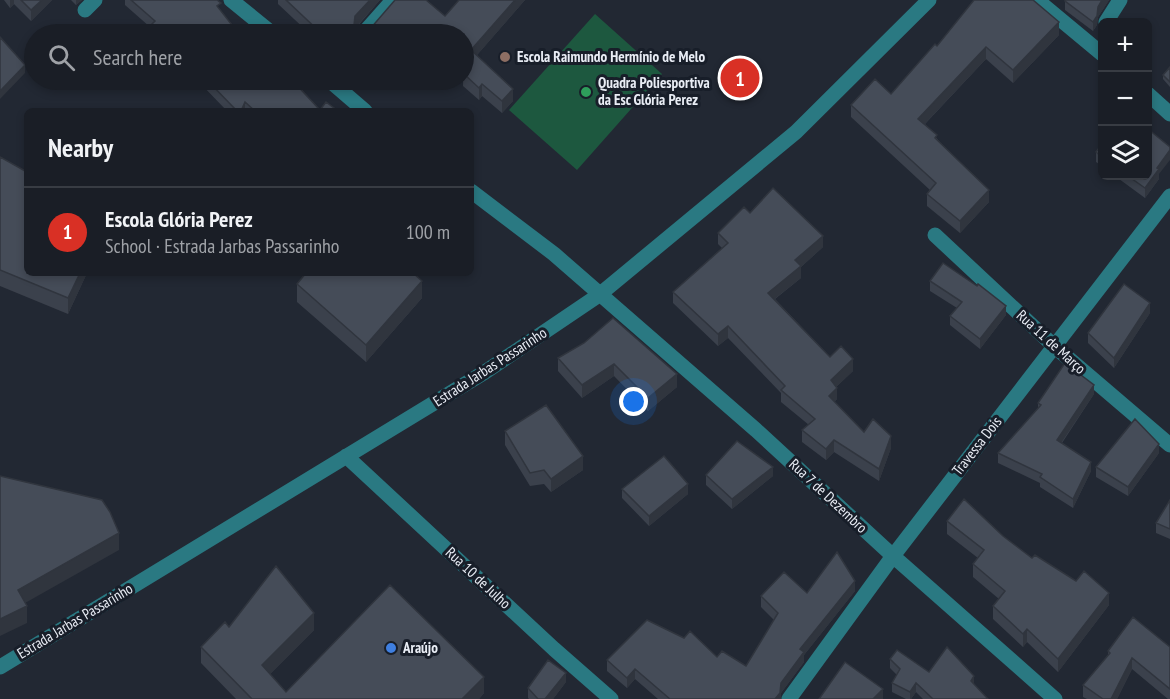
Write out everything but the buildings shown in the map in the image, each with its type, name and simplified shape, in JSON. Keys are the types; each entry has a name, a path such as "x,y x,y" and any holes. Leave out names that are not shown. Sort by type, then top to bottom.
{"street":[{"path":"231,0 261,24"},
{"path":"372,24 393,0"},
{"name":"Estrada Jarbas Passarinho","path":"0,667 485,372 599,295 796,132 929,0"},
{"path":"1037,0 1097,49"},
{"path":"1109,18 1120,0"},
{"path":"341,90 362,108"},
{"path":"1152,98 1170,114"},
{"name":"Rua 7 de Dezembro","path":"474,193 554,254 756,430 893,556 1055,699"},
{"name":"Travessa Dois","path":"789,699 893,556 1170,196"},
{"name":"Rua 11 de Março","path":"934,235 1054,346 1170,445"},
{"name":"Rua 10 de Julho","path":"346,456 611,699"}],"green space":[{"name":"Quadra Poliesportiva da Esc Glória Perez","path":"595,14 662,74 577,170 509,110"}],"place":[{"name":"Escola Raimundo Hermínio de Melo","path":"505,57"},
{"name":"Escola Glória Perez","path":"740,78"},
{"name":"Quadra Poliesportiva da Esc Glória Perez","path":"586,92"},
{"name":"Araújo","path":"391,648"}]}
